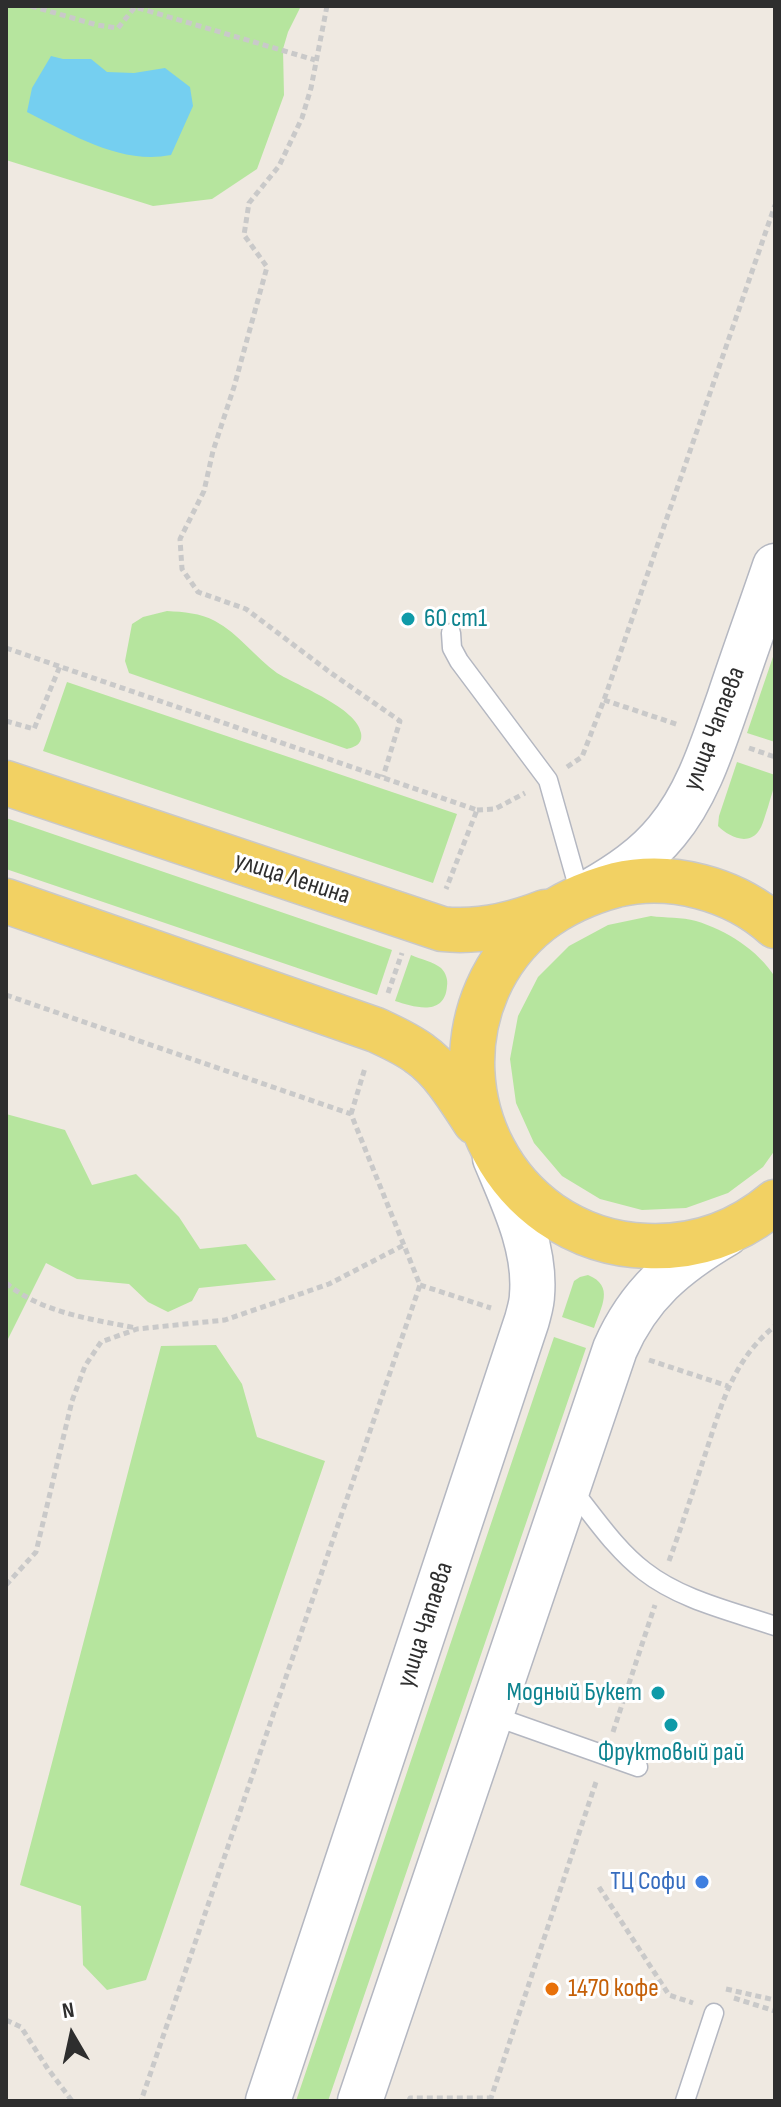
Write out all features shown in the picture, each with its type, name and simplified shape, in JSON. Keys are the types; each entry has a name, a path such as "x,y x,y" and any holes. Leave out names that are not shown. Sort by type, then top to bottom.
{"main road":[{"name":"улица Чапаева","path":"581,897 626,870 670,829 701,775 775,566"},
{"name":"улица Ленина","path":"6,783 442,929 462,931 509,924 581,897"},
{"path":"492,1148 478,1115 472,1079 472,1043 480,1008 494,975 515,946 540,920 599,890 654,881 685,883 715,891 743,903 775,926"},
{"path":"6,901 376,1030 413,1049 439,1071 511,1178 535,1203 564,1223 596,1238 631,1246 666,1247 701,1242 775,1214"},
{"name":"улица Чапаева","path":"268,2101 527,1320 532,1295 530,1263 520,1222 492,1148"},
{"path":"360,2101 625,1324 658,1283 684,1261 775,1202"}],"lane":[{"path":"451,633 452,648 459,661 548,780 581,897"},
{"path":"568,1485 630,1559 662,1584 775,1626"},
{"path":"491,1715 638,1767"},
{"path":"685,2101 717,2006"}],"path":[{"path":"31,6 118,28 135,7 315,60"},
{"path":"327,6 302,118 279,166 249,203 244,235 267,267 204,491 180,539 182,569 198,592 246,609 400,721 383,777"},
{"path":"6,648 477,810 495,809 548,780 582,757 775,205"},
{"path":"6,721 34,729 60,666"},
{"path":"604,700 715,737"},
{"path":"141,2101 420,1285 351,1114 402,953 447,888 477,810"},
{"path":"6,995 351,1114"},
{"path":"6,1585 36,1552 72,1401 85,1366 101,1342 137,1329 225,1320 329,1284 404,1245"},
{"path":"6,1283 18,1293 57,1311 137,1329"},
{"path":"420,1285 527,1320"},
{"path":"409,2101 410,2098 490,2099 728,1386 744,1359 775,1326"},
{"path":"615,1349 728,1386"},
{"path":"599,1887 669,1995 693,2003 717,2006 731,1997 775,2011"},
{"path":"717,2006 726,1988 775,2000"},
{"path":"6,2020 21,2027 72,2101"}],"green space":[{"path":"6,6 301,6 283,49 284,95 257,169 212,199 153,206 6,160"},
{"path":"167,611 198,615 224,626 277,673 325,698 349,715 361,733 360,742 347,749 129,673 125,661 132,624 143,617"},
{"path":"775,651 775,742 747,733"},
{"path":"67,682 457,814 433,883 43,751"},
{"path":"737,762 775,775 763,824 754,836 743,839 732,836 718,826"},
{"path":"6,818 392,950 377,995 6,869"},
{"path":"651,916 691,920 719,930 760,958 775,977 775,1150 763,1167 728,1193 686,1208 642,1210 600,1199 562,1176 534,1143 516,1103 510,1059 518,1016 538,977 569,946 608,925"},
{"path":"411,955 431,962 445,974 445,996 435,1006 419,1007 395,1001"},
{"path":"6,1114 65,1130 92,1185 136,1174 179,1217 200,1249 246,1244 276,1280 199,1288 192,1301 168,1312 148,1302 129,1284 77,1279 46,1263 6,1343"},
{"path":"588,1275 604,1291 594,1328 562,1317 574,1281"},
{"path":"554,1337 586,1348 328,2101 296,2101"},
{"path":"216,1345 242,1384 257,1437 325,1461 146,1980 107,1990 83,1965 81,1906 20,1885 161,1346"}],"water":[{"path":"51,56 91,59 107,72 134,73 165,68 190,87 193,106 171,155 133,156 115,152 78,138 27,112 32,88"}],"place":[{"name":"60 ст1","path":"408,619"},
{"name":"Модный Букет","path":"658,1693"},
{"name":"Фруктовый рай","path":"671,1725"},
{"name":"ТЦ Софи","path":"702,1882"},
{"name":"1470 кофе","path":"552,1989"}]}
